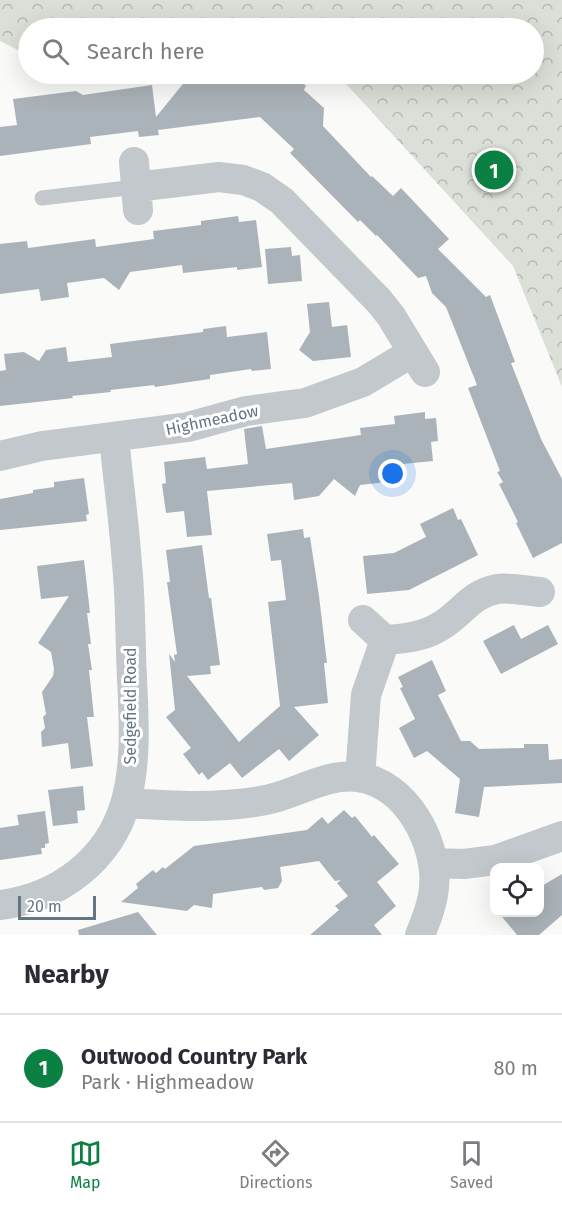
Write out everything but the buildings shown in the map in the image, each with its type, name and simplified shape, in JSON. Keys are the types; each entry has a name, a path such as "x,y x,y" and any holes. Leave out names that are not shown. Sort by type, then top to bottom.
{"street":[{"name":"Highmeadow","path":"0,456 42,446 188,427 246,411 304,403 419,362 391,316 379,301 282,201 262,187 246,169 219,177 136,186"},
{"name":"Sedgefield Road","path":"0,905 16,903 46,893 69,881 91,863 106,843 126,803 133,749 128,566 114,437"},
{"path":"360,777 366,695 374,630 401,639 425,634 441,627 498,579 540,592"},
{"path":"126,803 179,807 266,800 323,780 341,777 360,777 384,787 408,806 422,828 433,863 434,887 430,909 420,935"},
{"path":"433,863 464,864 495,860 562,836"}],"lane":[{"path":"42,198 136,186"}],"green space":[{"path":"0,0 562,0 562,387 513,266 346,84 544,84 544,18 18,18 18,50 0,41"}],"place":[{"name":"Outwood Country Park","path":"494,170"}]}
